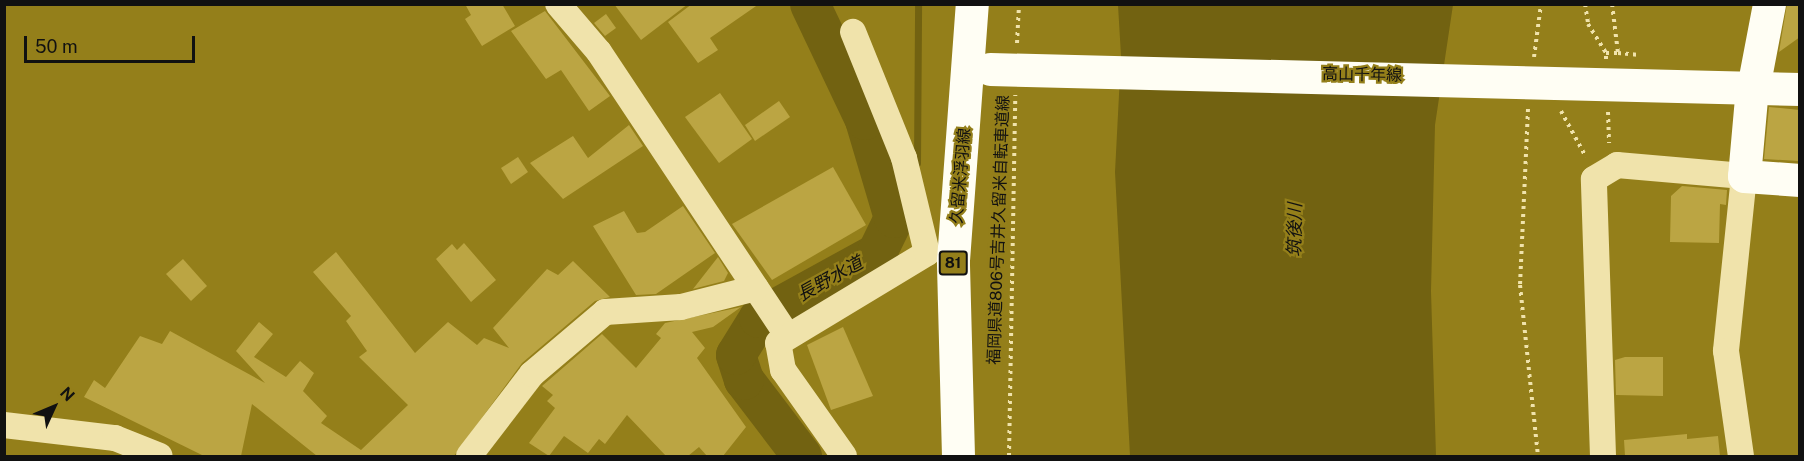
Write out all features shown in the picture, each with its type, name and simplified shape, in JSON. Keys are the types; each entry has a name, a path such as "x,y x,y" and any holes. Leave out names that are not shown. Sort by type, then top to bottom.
{"main road":[{"name":"久留米浮羽線","path":"958,456 953,260 992,74 972,4"},
{"path":"1769,4 1751,98 1744,176 1800,180"},
{"name":"高山千年線","path":"992,74 1800,89"}],"street":[{"path":"558,4 599,52 786,333"},
{"path":"844,456 783,370 778,343 786,333 918,262 927,253 904,158 853,32"},
{"path":"1603,456 1594,178 1617,165 1744,176 1726,351 1741,456"},
{"path":"469,456 532,374 605,312 681,307 758,290"},
{"path":"4,425 115,438 160,456"}],"path":[{"path":"1017,46 1019,4"},
{"path":"1533,71 1541,4"},
{"path":"1585,4 1588,24 1606,54"},
{"path":"1612,4 1618,53 1653,56"},
{"path":"1534,60 1540,70"},
{"name":"福岡県道806号吉井久留米自転車道線","path":"992,74 1009,456"},
{"path":"1556,100 1599,174"},
{"path":"1528,105 1520,285 1538,456"}],"water":[{"name":"筑後川","path":"1118,5 1453,5 1435,125 1431,291 1436,456 1130,456 1115,172 1121,56"}],"building":[{"path":"465,4 502,4 515,26 482,46 465,19 471,15"},
{"path":"614,4 688,4 641,40"},
{"path":"692,4 759,4 710,38 718,50 698,63 668,22"},
{"path":"1787,4 1800,4 1800,37 1779,52"},
{"path":"545,11 610,96 589,111 561,70 546,79 511,31"},
{"path":"606,14 616,28 605,36 594,23"},
{"path":"720,93 752,139 719,163 685,117"},
{"path":"779,101 790,117 755,141 745,125"},
{"path":"1769,107 1800,110 1800,161 1764,159"},
{"path":"629,125 643,146 563,199 530,163 573,136 588,158"},
{"path":"518,157 528,172 511,184 501,168"},
{"path":"833,167 866,225 772,280 732,224"},
{"path":"1682,186 1727,190 1726,205 1720,204 1719,243 1670,242 1671,196"},
{"path":"683,206 715,253 656,294 636,295 593,226 624,211 637,233 645,232"},
{"path":"464,243 496,280 471,302 436,259 452,244 457,250"},
{"path":"336,252 415,353 448,322 477,345 484,338 509,348 493,328 547,269 558,275 573,261 610,297 595,301 522,363 454,456 317,456 252,404 241,456 204,456 84,397 94,380 105,388 140,336 162,344 170,331 265,383 236,351 259,322 273,334 254,357 286,377 300,361 314,373 303,391 327,416 321,423 361,450 408,405 359,357 367,351 346,321 351,316 313,272"},
{"path":"718,257 728,273 724,281 693,289"},
{"path":"183,259 207,286 191,301 166,274"},
{"path":"741,307 713,327 692,332 705,348 697,358 746,427 723,456 707,456 699,447 688,456 666,456 627,415 605,444 599,439 588,453 564,436 549,456 529,443 555,408 547,401 553,395 542,386 602,334 636,368 661,338 656,334 665,323"},
{"path":"843,327 873,396 831,410 807,345"},
{"path":"1625,357 1663,357 1663,396 1616,395 1615,360"},
{"path":"1687,434 1687,439 1718,436 1720,456 1625,456 1624,440"}],"waterway":[{"name":"長野水道","path":"802,456 744,380 736,355 759,318 877,253 894,218 865,120 810,4"},
{"path":"917,163 918,4"},
{"path":"894,218 911,204"}]}
